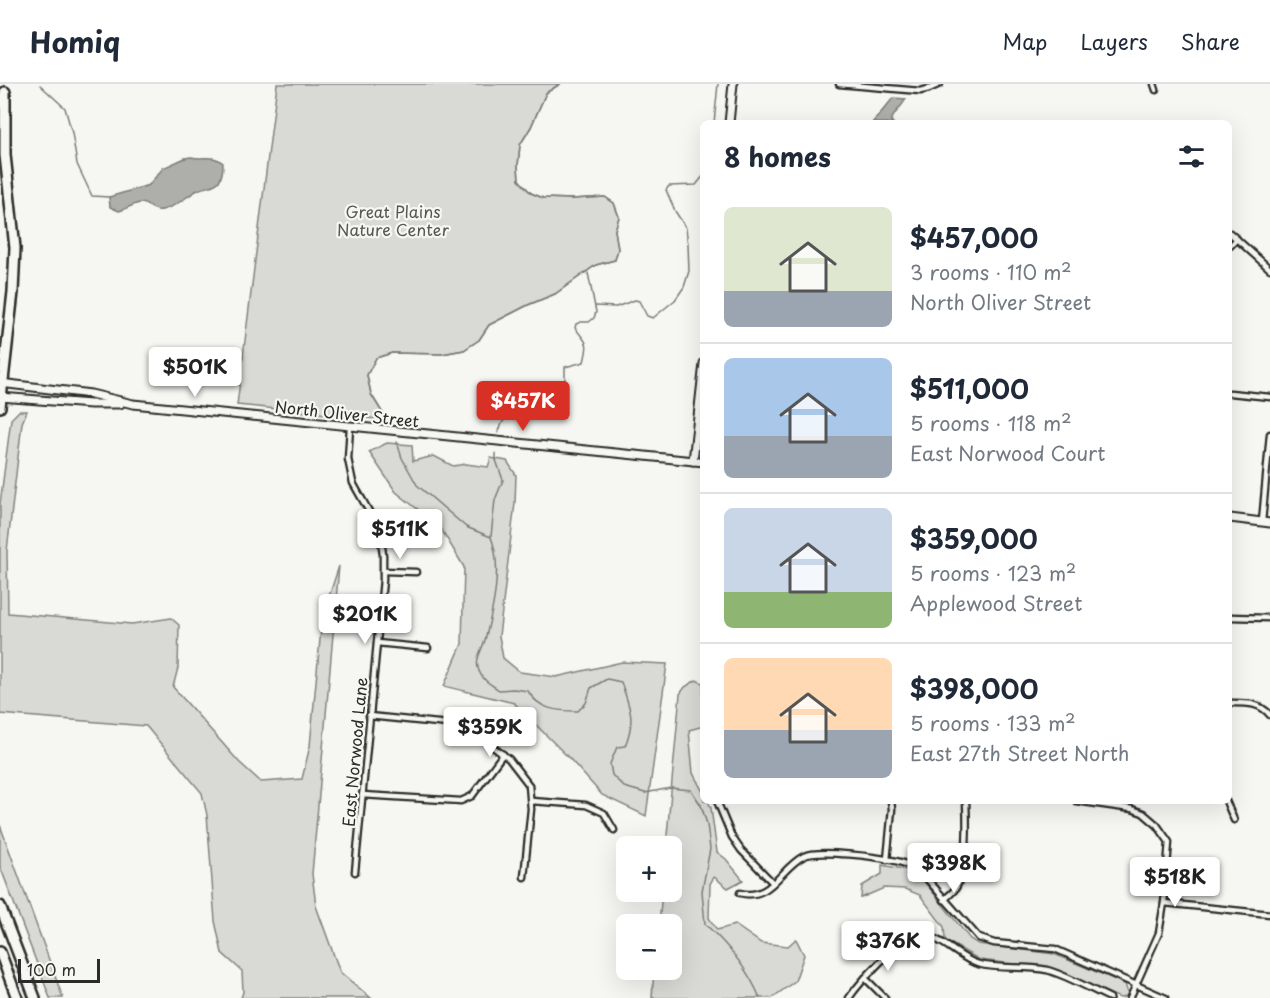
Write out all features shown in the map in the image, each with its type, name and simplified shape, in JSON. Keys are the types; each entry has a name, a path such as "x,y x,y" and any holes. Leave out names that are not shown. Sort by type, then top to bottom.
{"highway":[{"path":"0,130 5,88"},
{"path":"0,407 13,292 15,248 5,155 5,88"},
{"path":"0,906 35,998"},
{"path":"0,952 17,998"}],"main road":[{"path":"729,120 733,84"},
{"name":"North Oliver Street","path":"1,383 92,394 133,404 700,462"},
{"path":"1,397 91,404 133,404"},
{"path":"693,461 700,399"},
{"path":"1232,518 1266,522"}],"street":[{"path":"839,84 920,91 940,84"},
{"path":"1154,84 1156,90"},
{"path":"1232,235 1270,269"},
{"path":"1232,244 1237,239"},
{"path":"1232,393 1270,397"},
{"name":"East Norwood Lane","path":"350,427 348,459 353,483 380,531 383,555 355,872"},
{"path":"1266,522 1270,434"},
{"path":"383,571 416,572"},
{"path":"1232,617 1270,618"},
{"path":"377,643 428,648"},
{"path":"1232,702 1257,705 1270,715"},
{"path":"369,716 458,725 473,732 509,759 529,785 531,801 524,877"},
{"path":"362,795 461,801 472,796 503,754"},
{"path":"531,801 586,806 603,813 614,830"},
{"path":"718,804 732,837 741,850 773,883"},
{"path":"887,860 891,804"},
{"path":"944,900 956,889 962,870 967,825 966,804"},
{"path":"1097,804 1132,809 1143,813 1153,820 1169,842 1160,933 1130,998"},
{"path":"1227,804 1234,820"},
{"path":"740,893 750,896 759,894 796,862 814,853 887,860 911,866 921,872 979,938 994,943 1055,949 1166,998"},
{"path":"1164,903 1270,914"},
{"path":"849,998 865,978 902,943 910,938 924,936 936,939 962,957 978,964 1048,970 1110,998"},
{"path":"865,978 885,998"}],"green space":[{"name":"Great Plains Nature Center","path":"277,84 560,84 546,93 520,145 519,180 531,193 543,198 605,197 614,203 619,217 615,230 618,249 615,260 596,265 555,294 489,325 479,340 464,350 442,354 392,353 376,358 367,375 371,394 387,420 237,405"},
{"path":"19,411 27,411 22,423 7,551 8,613 132,624 171,618 179,625 178,668 173,687 239,762 261,782 302,779 310,746 322,618 339,566 312,874 316,906 340,972 371,998 241,998 242,971 222,953 215,921 207,815 202,793 146,726 0,714 0,504 11,419"},
{"path":"387,443 412,445 413,461 434,456 453,466 466,464 488,467 491,458 507,461 516,475 515,503 499,636 503,658 520,672 556,677 622,662 667,664 646,816 602,795 514,703 444,686 462,644 464,567 440,527 396,492 369,452"},
{"path":"696,680 700,682 700,727 689,730 693,773 700,786 700,804 709,804 711,808 717,852 726,859 743,880 728,888 714,877 710,884 709,918 717,930 735,925 761,943 788,946 796,939 804,955 795,981 772,998 652,998 653,980 682,980 682,914 660,914 661,902 682,902 682,836 667,836 680,694 685,687"},
{"path":"0,825 63,998 50,998 0,866"},
{"path":"882,865 908,870 924,881 970,939 978,944 1054,954 1125,984 1128,993 1125,997 1120,998 1049,968 980,960 945,940 944,927 920,895 905,889 884,888 861,898 862,886 882,874"}],"shaded area":[{"path":"893,98 906,99 891,120 875,120"},
{"path":"191,157 220,160 223,163 219,181 198,190 167,209 156,210 141,203 119,211 110,207 109,197 149,185 163,168"}],"waterway":[{"path":"388,422 371,394 367,375 376,358 392,353 442,354 464,350 479,340 489,325 555,294 596,265 615,260 618,249 615,230 619,217 614,203 605,197 543,198 531,193 519,180 520,145 546,93 560,84"},
{"path":"714,120 718,84"},
{"path":"40,85 65,108 77,164 92,196 109,197"},
{"path":"595,306 616,307 635,300 639,301 647,316 653,318 675,300 684,287 689,271 688,244 686,228 675,211 666,190 669,186 696,185 700,180"},
{"path":"498,433 504,419 510,413 525,412 542,404 554,404 561,400 565,383 565,367 584,362 586,344 575,328 576,324 589,322 594,318 596,312 588,273"},
{"path":"397,442 402,458 417,485 466,527 491,537 495,549 496,588 485,640 478,659 482,677 499,690 528,691 543,706 563,711 578,711 586,703 591,688 607,679 621,682 631,721 625,746 617,747 610,764 612,775 624,787 645,793 671,788 691,790 700,804"},
{"path":"491,536 495,500 503,480 496,453"},
{"path":"700,804 707,824 710,849 702,891 705,924 737,958 760,998"}]}
